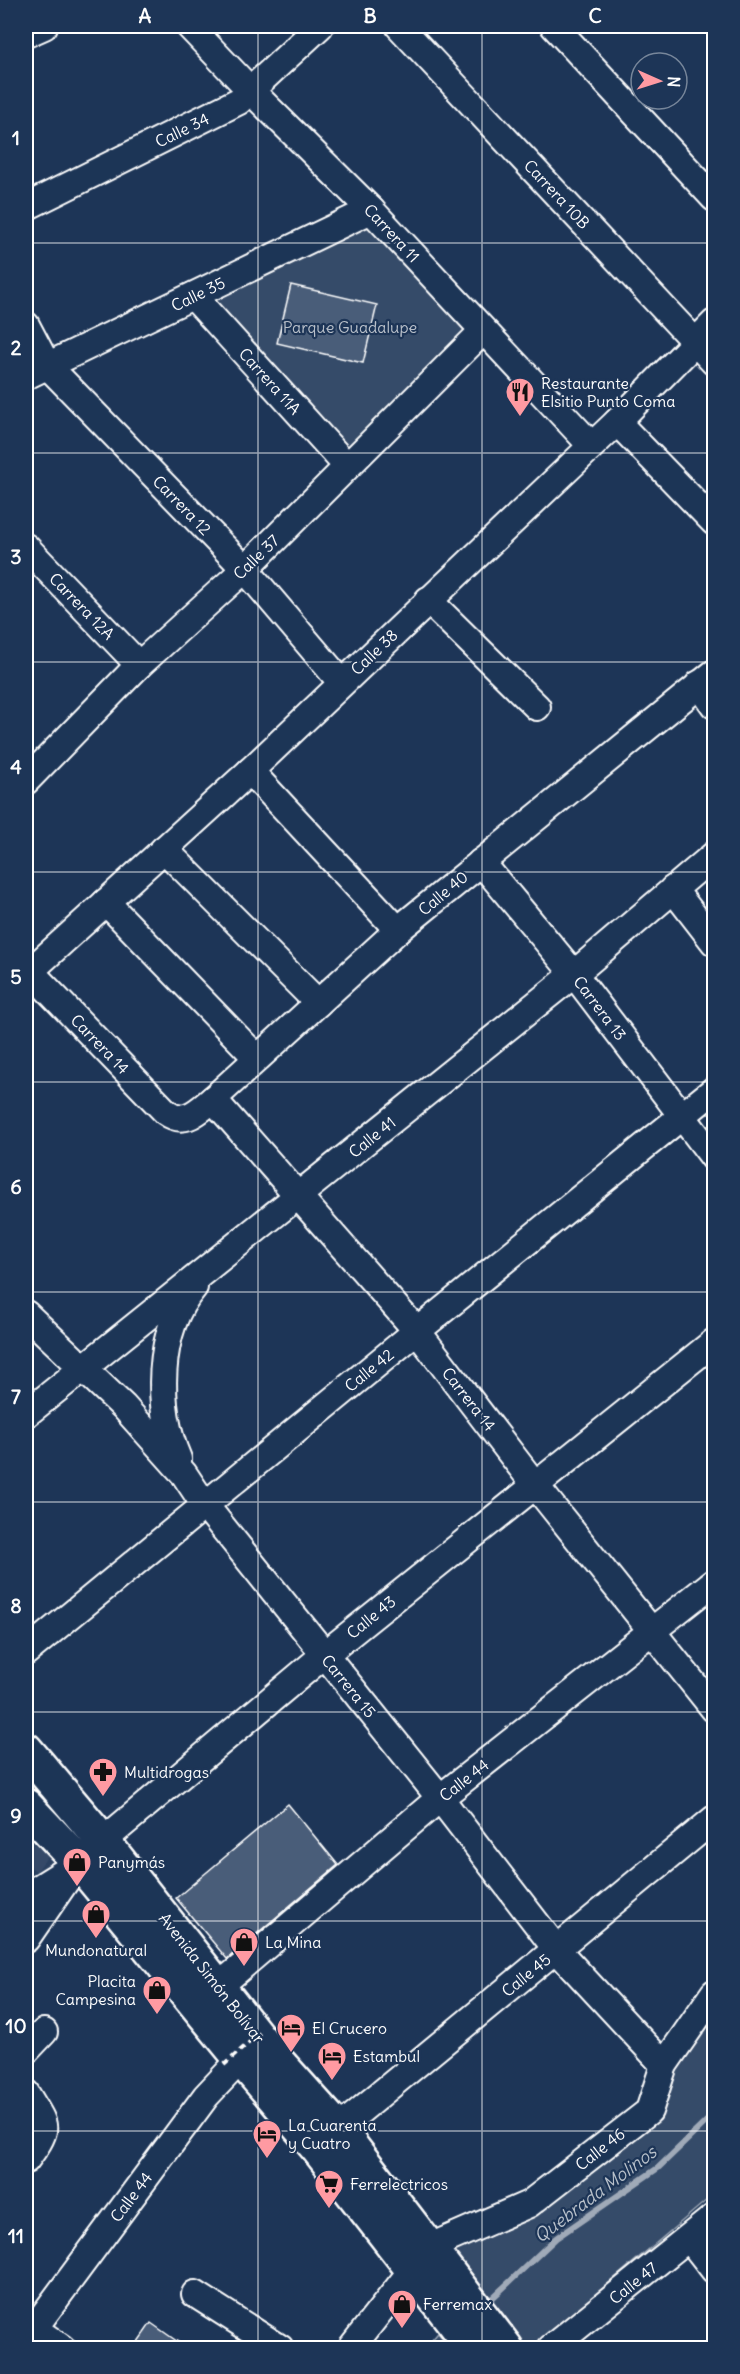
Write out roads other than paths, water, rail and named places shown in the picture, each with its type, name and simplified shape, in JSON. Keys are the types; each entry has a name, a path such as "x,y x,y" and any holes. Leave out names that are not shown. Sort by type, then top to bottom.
{"main road":[{"name":"Avenida Simón Bolívar","path":"26,1750 232,2062 421,2258"},
{"name":"Avenida Simón Bolívar","path":"26,1806 91,1851 99,1876 219,1986 276,2060 338,2129 421,2258 448,2294 492,2344"}],"street":[{"path":"26,34 44,26"},
{"name":"Carrera 11","path":"189,26 371,210 591,445"},
{"name":"Calle 34","path":"26,207 225,109 252,92 320,26"},
{"name":"Carrera 10B","path":"399,26 714,362"},
{"path":"554,26 714,198"},
{"name":"Calle 35","path":"36,370 371,210"},
{"name":"Carrera 11A","path":"193,296 346,466"},
{"name":"Calle 38","path":"27,971 250,771 617,422 714,322"},
{"name":"Carrera 12","path":"26,325 36,370 244,569 342,682"},
{"name":"Calle 37","path":"28,774 139,665 244,569 483,331"},
{"path":"617,422 714,522"},
{"name":"Carrera 12A","path":"26,547 139,665"},
{"path":"428,600 537,707"},
{"path":"707,679 714,705"},
{"name":"Calle 40","path":"178,1119 193,1115 213,1099 398,930 707,679"},
{"path":"250,771 398,930"},
{"path":"164,849 318,1003"},
{"name":"Calle 41","path":"26,1414 82,1366 211,1266 574,974 714,855"},
{"name":"Carrera 13","path":"481,862 574,974 714,1158"},
{"path":"673,889 714,942"},
{"path":"106,902 257,1058"},
{"name":"Carrera 14","path":"27,971 166,1112 178,1119"},
{"name":"Calle 42","path":"26,1652 204,1504 714,1090"},
{"name":"Carrera 14","path":"213,1099 417,1331 535,1485 714,1709"},
{"path":"184,1474 168,1438 162,1384 164,1367 171,1329 181,1301 211,1266"},
{"name":"Carrera 15","path":"26,1314 124,1407 184,1474 204,1504 440,1798 557,1950 664,2065"},
{"name":"Calle 43","path":"26,1939 91,1851 324,1655 714,1342"},
{"name":"Calle 44","path":"219,1986 440,1798 714,1582"},
{"name":"Calle 45","path":"338,2129 714,1819"},
{"path":"26,1904 37,1889 91,1851"},
{"name":"Calle 46","path":"351,2349 421,2258 529,2204 649,2111 664,2065 714,1993"},
{"path":"26,2052 44,2032"},
{"name":"Calle 44","path":"28,2330 232,2062"},
{"path":"26,2093 43,2122 44,2135 26,2160"},
{"name":"Calle 47","path":"551,2349 714,2217"},
{"path":"689,2238 714,2270"},
{"path":"195,2294 267,2345"},
{"path":"28,2330 62,2349"}],"waterway":[{"name":"Quebrada Molinos","path":"485,2305 556,2238 658,2168 714,2114"},
{"name":"Quebrada Molinos","path":"444,2348 453,2338"}],"tunnel":[{"path":"26,1785 55,1817 51,1829 26,1864"}],"place":[{"name":"Restaurante Elsitio Punto Coma","path":"520,418"},
{"name":"Multidrogas","path":"103,1798"},
{"name":"Panymás","path":"77,1888"},
{"name":"Mundonatural","path":"96,1940"},
{"name":"La Mina","path":"244,1968"},
{"name":"Placita Campesina","path":"157,2016"},
{"name":"El Crucero","path":"291,2054"},
{"name":"Estambul","path":"332,2082"},
{"name":"La Cuarenta y Cuatro","path":"267,2160"},
{"name":"Ferrelectricos","path":"329,2210"},
{"name":"Ferremax","path":"402,2330"}],"park label":[{"name":"Parque Guadalupe","path":"350,327"}]}
